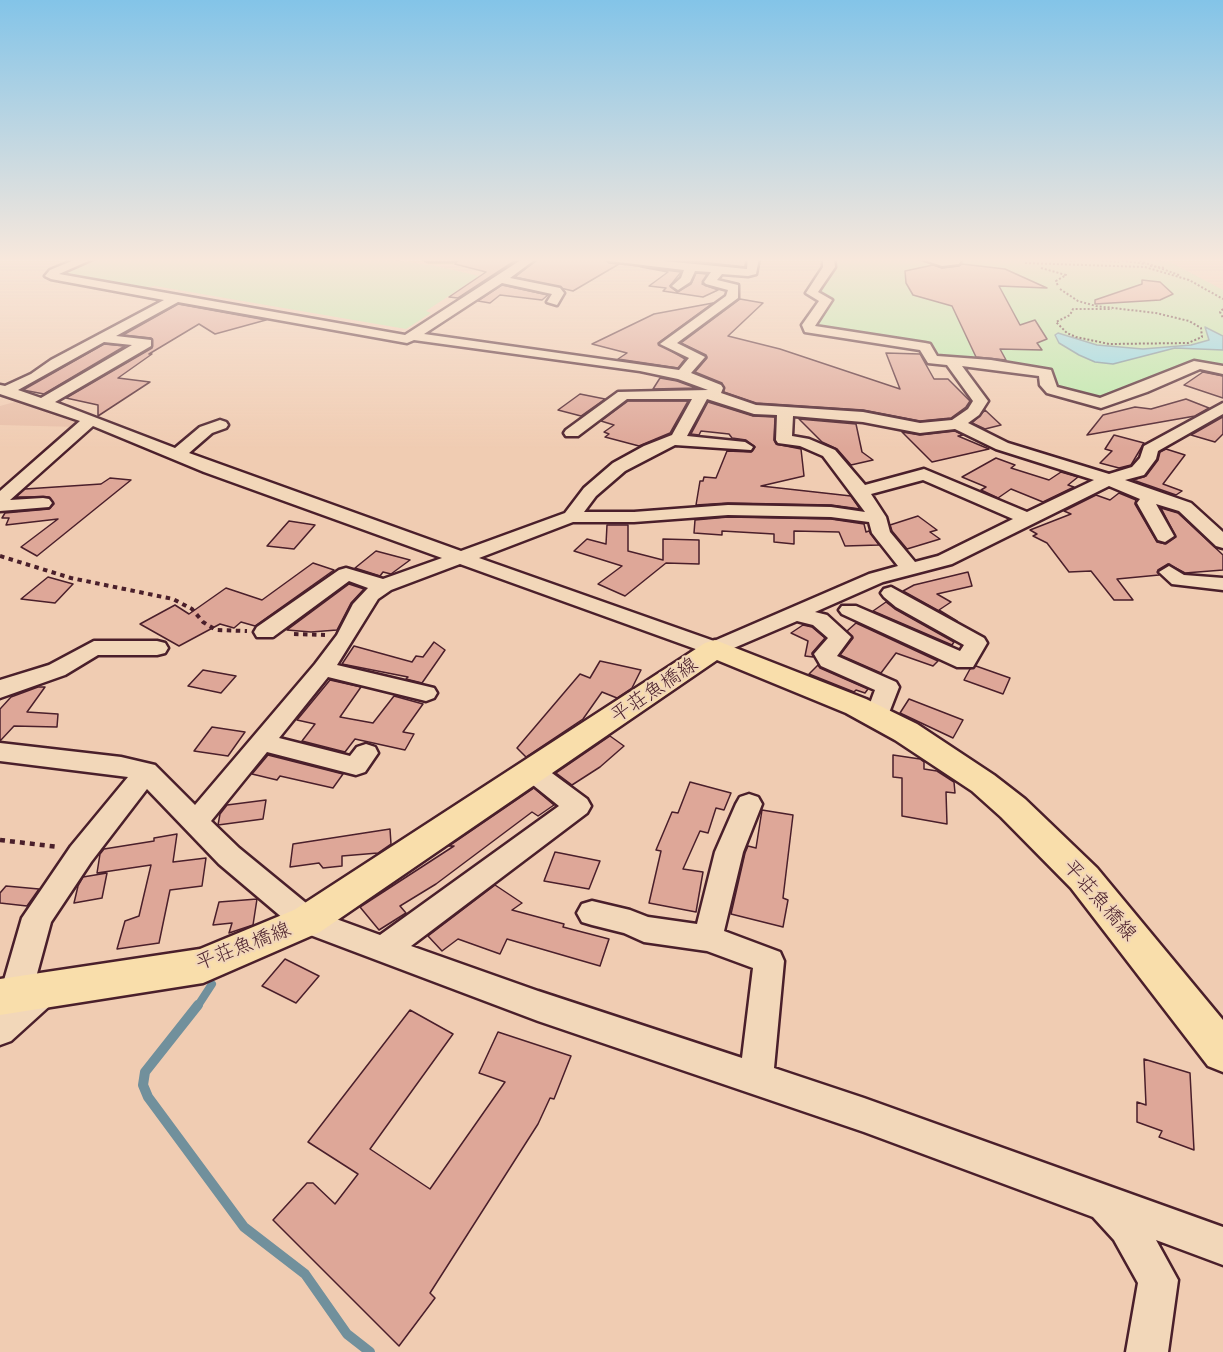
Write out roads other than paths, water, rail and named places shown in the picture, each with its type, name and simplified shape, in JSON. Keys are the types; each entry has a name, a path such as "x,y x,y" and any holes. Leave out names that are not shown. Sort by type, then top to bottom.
{"main road":[{"name":"平荘魚橋線","path":"22,993 202,966 307,921 715,649 877,717 916,738 983,783 1054,848 1112,912 1223,1052"}],"street":[{"path":"2,390 27,382 133,321"},
{"path":"309,321 406,339 434,321"},
{"path":"681,375 698,357 670,346 669,341 697,321"},
{"path":"811,321 808,325 810,329 925,347 933,360 991,364 1046,373 1047,385 1052,390 1101,403 1142,389 1199,364 1223,370"},
{"path":"411,336 640,367 681,375 716,388 707,395 678,438 650,449 620,467 590,492 570,517"},
{"path":"43,403 146,343 102,338"},
{"path":"952,362 981,400 974,412 956,424"},
{"path":"80,381 107,384"},
{"path":"2,390 92,420 178,454 715,649 876,578 906,568 945,560 1109,479 1138,471 1148,459 1150,448 1223,408"},
{"path":"572,433 623,395 707,395 754,409 863,417 920,428 956,424 973,430 1002,446 1080,468 1154,498 1185,507 1223,542"},
{"path":"785,412 784,440 803,442 829,453 861,492 876,517 881,533 906,568 910,579 891,593 820,620"},
{"path":"0,500 75,432 92,420"},
{"path":"178,454 206,430 220,425"},
{"path":"674,440 745,447"},
{"path":"861,492 924,474 1029,520"},
{"path":"1154,498 1146,503 1165,536"},
{"path":"0,506 44,503"},
{"path":"196,821 323,669 347,636 360,608 371,595 384,586 570,517 634,517 728,510 831,512 857,517 876,517"},
{"path":"1169,572 1179,580 1223,584"},
{"path":"265,632 346,574 384,586"},
{"path":"849,610 965,662 976,643 903,603 891,593"},
{"path":"792,614 820,620 840,637 825,654 829,661 888,687 877,717"},
{"path":"0,690 8,685 49,674 94,648 157,648"},
{"path":"323,669 426,693"},
{"path":"260,742 356,766 366,753"},
{"path":"0,752 110,765 146,772 229,856 307,921 538,1006 756,1078 1101,1200 1223,1246"},
{"path":"384,949 578,806 532,771"},
{"path":"0,1030 22,993 37,918 84,850 146,772"},
{"path":"708,938 729,852 749,804"},
{"path":"592,913 630,922 644,928 708,938 769,961 756,1078"},
{"path":"1101,1200 1127,1227 1158,1280 1147,1352"}],"water":[{"path":"1205,327 1223,336 1223,350 1175,348 1113,364 1095,362 1079,355 1059,343 1055,335 1058,333 1097,345 1143,349 1191,345 1209,340"}],"waterway":[{"path":"197,1007 212,984"},
{"path":"198,1005 145,1072 143,1085 148,1097 244,1227 305,1274 347,1334 370,1352"}]}
